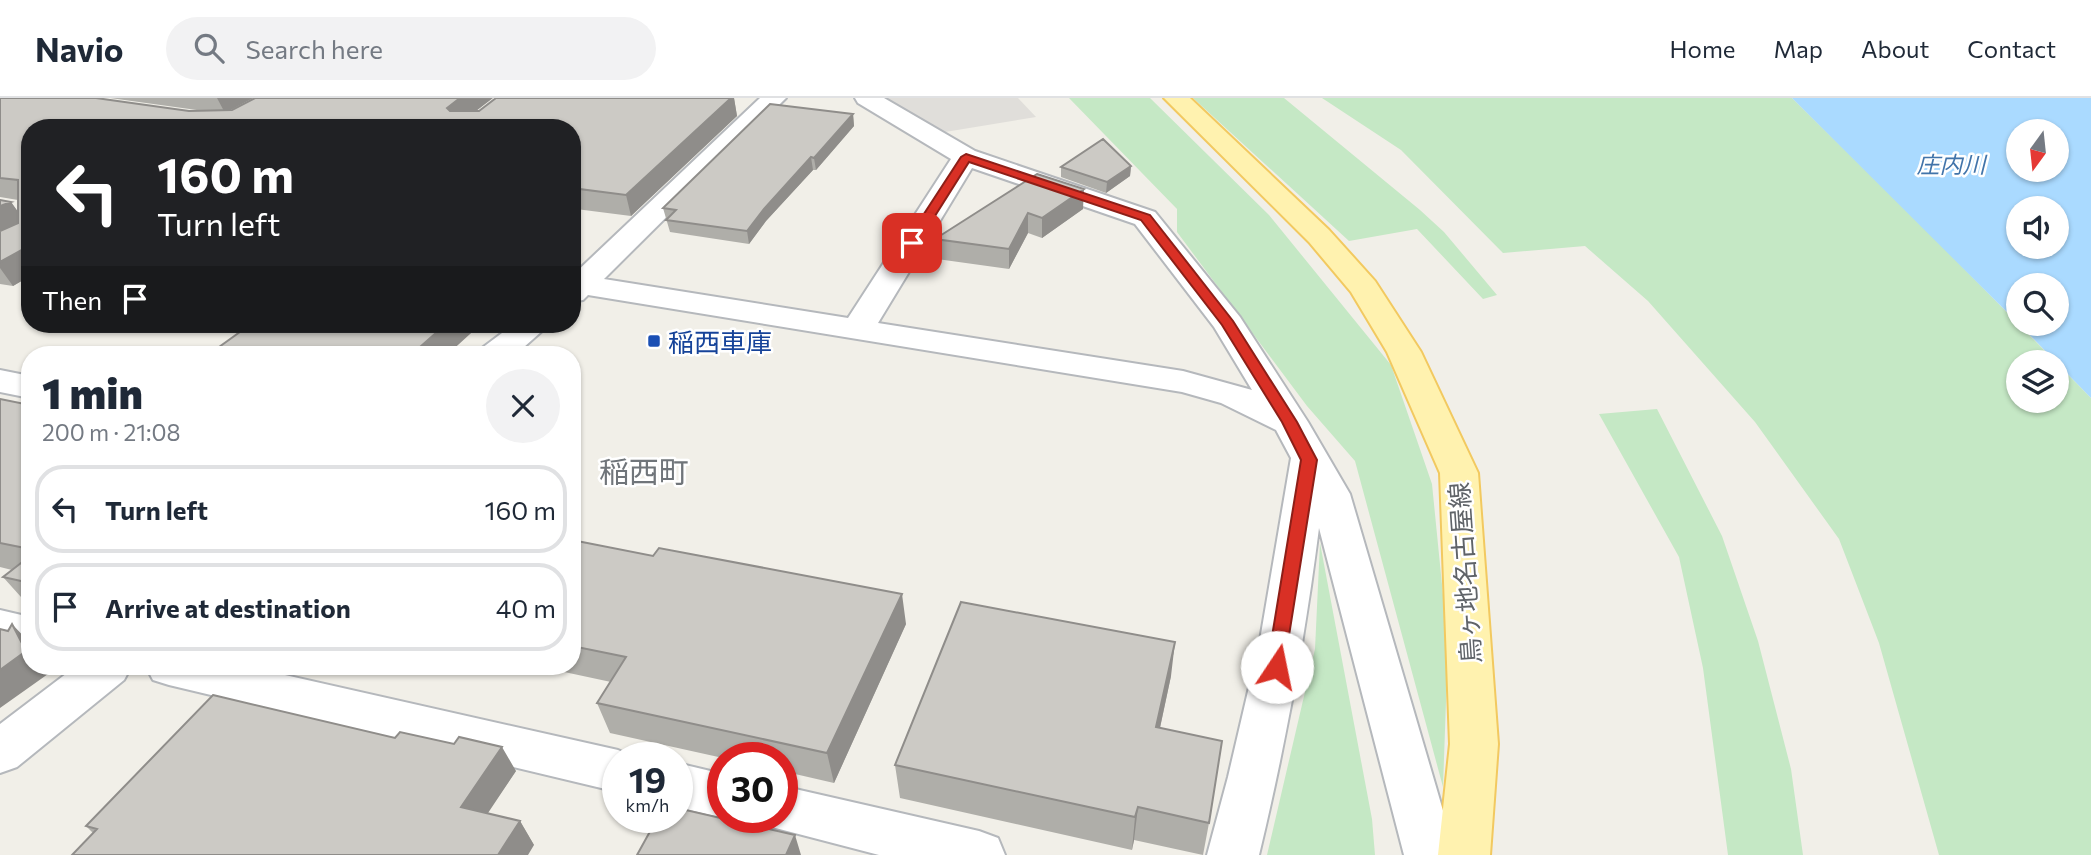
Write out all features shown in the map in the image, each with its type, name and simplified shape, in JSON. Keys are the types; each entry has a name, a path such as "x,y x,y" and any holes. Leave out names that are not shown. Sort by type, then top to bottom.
{"main road":[{"name":"鳥ヶ地名古屋線","path":"1176,98 1319,236 1364,288 1404,352 1459,473 1474,744 1464,855"}],"street":[{"path":"867,98 966,157 1145,218 1228,324 1330,494 1430,855"},
{"path":"584,273 757,104"},
{"path":"857,330 966,157"},
{"path":"584,273 857,330 1183,382 1234,395 1300,441"},
{"path":"506,346 522,333"},
{"path":"0,382 21,386"},
{"path":"1233,855 1253,777 1282,640 1300,441"},
{"path":"0,627 21,632"},
{"path":"0,752 98,675"},
{"path":"204,675 602,767"},
{"path":"798,813 979,855"}],"shaded area":[{"path":"880,98 1018,98 1036,117 939,133"}],"green space":[{"path":"1069,98 1150,98 1269,215 1391,365 1432,484 1448,645 1443,787 1355,461 1307,406 1177,232 1177,209"},
{"path":"1193,98 1284,98 1444,232 1497,295 1483,299 1417,229 1349,241"},
{"path":"1322,98 1792,98 2006,311 2006,336 2030,336 2044,350 2006,350 2006,413 2069,413 2069,375 2091,398 2091,855 1939,855 1879,643 1839,539 1755,422 1648,301 1585,246 1503,253 1401,150"},
{"path":"1657,409 1722,536 1758,641 1791,769 1803,855 1728,855 1703,668 1679,557 1599,414"},
{"path":"1320,543 1372,819 1375,855 1267,855 1315,649"}],"water":[{"name":"庄内川","path":"1792,98 2091,98 2091,398 2069,375 2069,350 2044,350 2031,336 2069,336 2069,273 2006,273 2006,311"}],"building":[{"path":"0,98 96,98 189,111 232,110 255,98 460,98 447,108 450,111 479,111 496,98 731,98 626,195 581,189 581,119 21,119 21,250 0,262 0,231 18,223 18,180 0,178"},
{"path":"770,104 853,114 814,158 811,157 747,231 666,220 676,210 663,208"},
{"path":"1103,139 1131,166 1107,182 1061,167"},
{"path":"1037,174 1084,189 1042,218 1028,213 1009,249 935,239"},
{"path":"0,200 11,202 0,206"},
{"path":"239,333 436,333 421,346 220,346"},
{"path":"0,399 21,403 21,547 0,543"},
{"path":"581,542 653,556 659,548 902,594 827,753 798,747 798,742 776,742 597,703 626,657 581,648"},
{"path":"21,563 21,581 3,577"},
{"path":"961,602 1175,642 1156,727 1222,741 1209,823 1138,807 1135,817 895,765"},
{"path":"12,624 21,641 21,655 0,670 0,629 8,631"},
{"path":"213,695 395,738 400,732 454,744 459,737 502,747 461,807 520,821 498,855 72,855 97,829 86,826"},
{"path":"693,812 707,815 707,833 795,835 786,855 637,855 649,833 693,833"}],"place":[{"name":"稲西車庫","path":"654,341"}],"district":[{"name":"稲西町","path":"644,470"}],"route":[{"path":"912,243 966,157 1145,218 1228,324 1290,422 1309,460 1277,667"}]}
